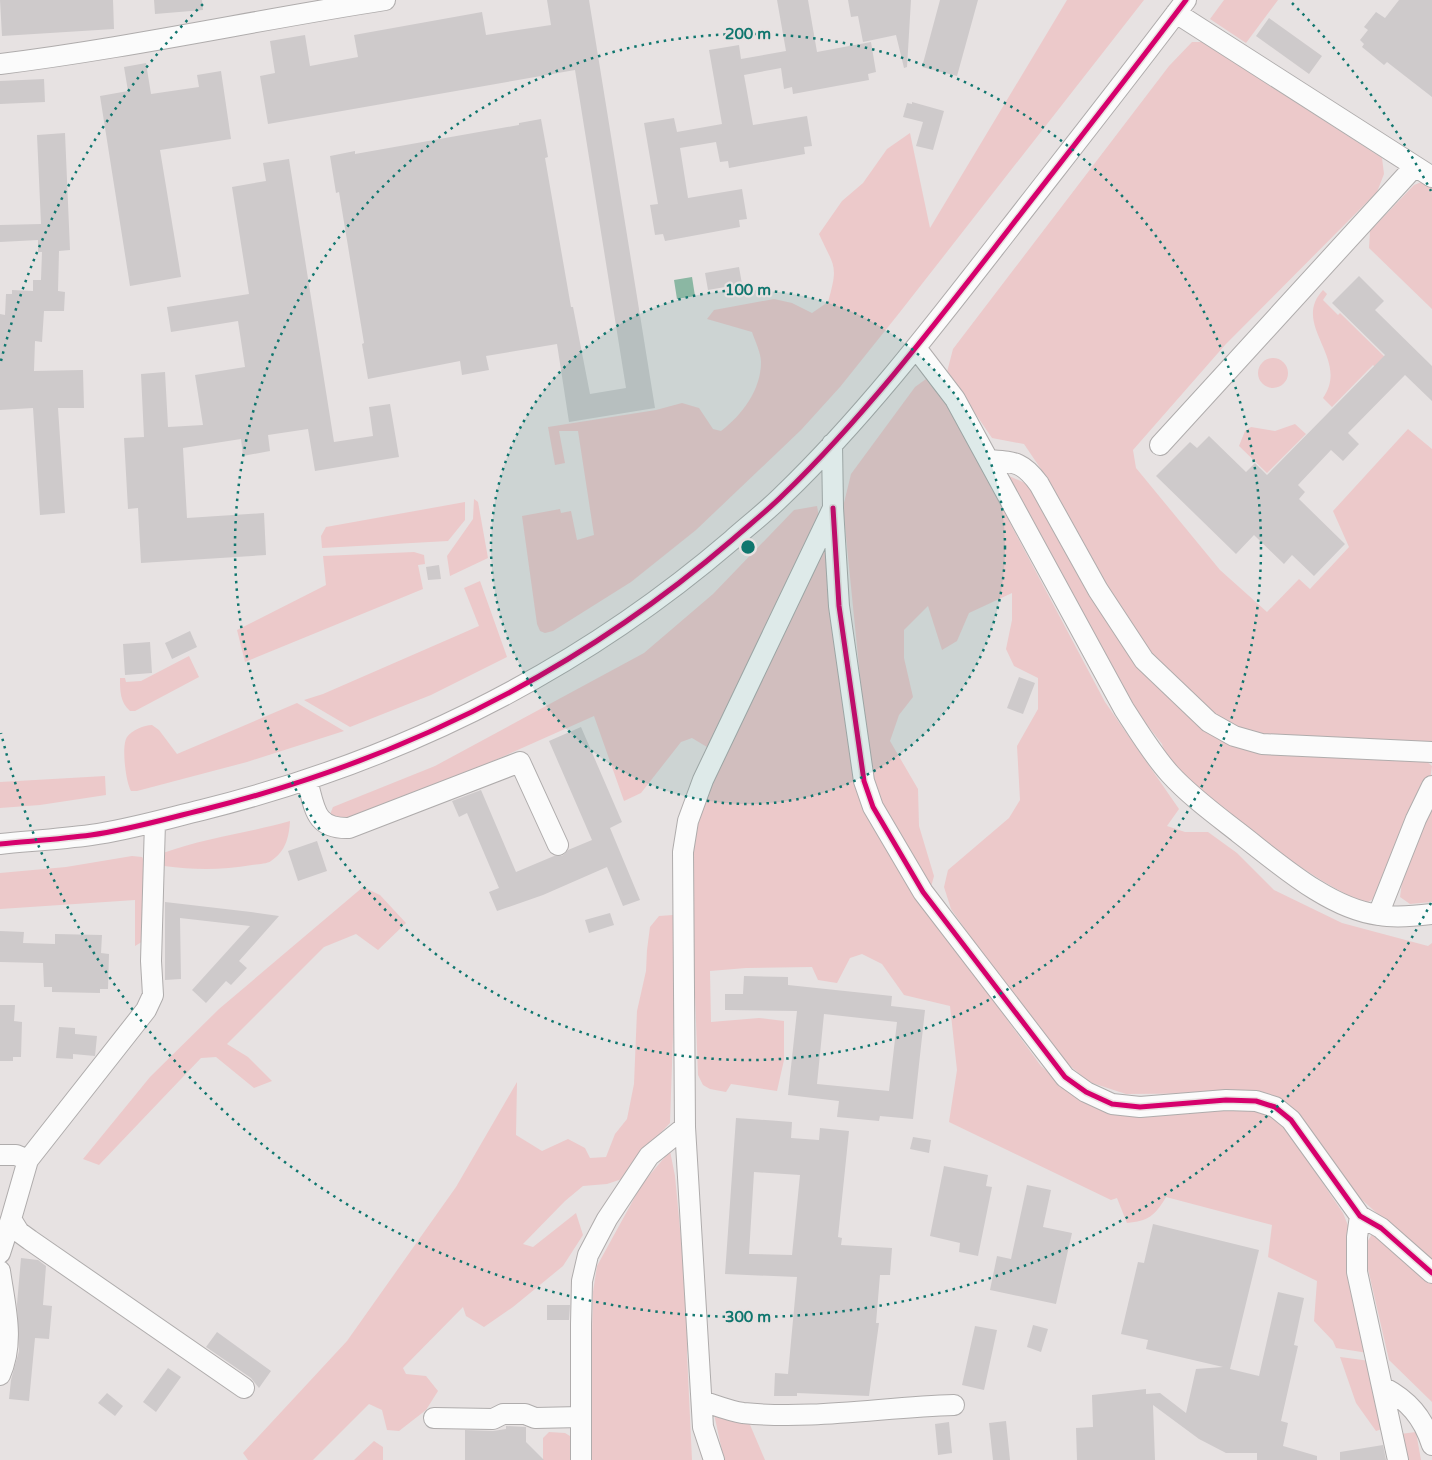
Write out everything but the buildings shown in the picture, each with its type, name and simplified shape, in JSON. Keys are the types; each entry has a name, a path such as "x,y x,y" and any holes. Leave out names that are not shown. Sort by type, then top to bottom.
{"street":[{"path":"0,64 75,55 298,13 385,0"},
{"path":"0,844 93,834 155,822 306,780 400,746 468,714 575,655 639,614 692,574 782,496 832,444 916,348 1181,6 1432,177"},
{"path":"1160,446 1415,166"},
{"path":"916,348 955,399 990,460 1124,709 1157,759 1200,802 1291,874 1350,907 1378,916 1432,914"},
{"path":"832,444 833,508 839,606 864,781 873,807 923,892 1065,1077 1086,1092 1112,1104 1140,1106 1226,1100 1256,1101 1276,1107 1291,1120 1360,1216 1381,1228 1432,1273"},
{"path":"990,460 1016,462 1029,469 1098,590 1144,660 1209,722 1234,736 1262,744 1432,752"},
{"path":"714,1460 704,1427 685,1127 683,852 688,820 703,780 833,508"},
{"path":"306,780 317,816 322,822 338,828 349,828 520,762 558,845"},
{"path":"1378,916 1416,819 1432,786"},
{"path":"0,1253 28,1160 136,1024 146,1010 153,994 151,961 155,822"},
{"path":"581,1460 582,1290 588,1255 607,1219 649,1156 685,1127"},
{"path":"0,1155 16,1155 28,1160"},
{"path":"1360,1216 1356,1238 1357,1272 1398,1460"},
{"path":"11,1218 19,1232 244,1388"},
{"path":"0,1271 9,1323 4,1367 0,1375"},
{"path":"1382,1387 1400,1396 1415,1410 1427,1429 1432,1445"},
{"path":"702,1401 741,1412 809,1415 906,1406 954,1405"},
{"path":"434,1418 493,1419 503,1414 525,1414 535,1418 581,1417"}],"shaded area":[{"path":"1067,0 1144,0 900,312 840,387 801,430 696,530 631,582 553,631 545,633 540,631 537,624 522,516 560,509 561,513 571,511 577,540 594,535 578,431 559,431 565,463 555,465 548,427 656,410 682,403 699,408 713,429 721,431 729,425 743,410 754,392 758,382 761,358 752,332 707,319 714,310 774,299 792,303 812,313 828,302 834,272 831,260 819,234 842,201 863,183 887,149 910,133 930,228"},
{"path":"1224,0 1278,0 1246,43 1210,19"},
{"path":"1192,42 1202,42 1382,158 1384,174 1377,192 1225,345 1133,450 1136,468 1220,570 1267,612 1299,579 1310,589 1349,547 1333,511 1408,429 1432,449 1432,743 1262,737 1215,719 1151,657 1102,582 1049,481 1024,444 992,438 947,372 953,349 1169,66"},
{"path":"1424,181 1432,185 1432,309 1369,248 1370,231 1414,185"},
{"path":"692,277 695,296 677,299 674,280"},
{"path":"1323,290 1327,294 1323,300 1338,315 1340,313 1394,366 1385,376 1373,365 1332,407 1323,398 1330,383 1330,369 1313,316 1315,303"},
{"path":"1273,358 1284,362 1288,373 1284,384 1273,388 1262,384 1258,373 1262,362"},
{"path":"926,379 949,408 1105,702 1179,809 1167,826 1185,832 1208,832 1237,853 1274,890 1342,923 1428,946 1432,943 1432,1263 1350,1189 1292,1108 1271,1095 1253,1093 1126,1094 1089,1082 1069,1065 1010,993 951,909 944,887 948,870 1009,818 1020,800 1017,746 1038,709 1038,678 1014,666 1006,649 1012,620 1012,593 969,613 957,641 942,650 928,606 904,630 904,658 913,697 899,715 890,741 918,789 919,826 934,876 931,887 875,795 869,766 843,507 851,474 915,387"},
{"path":"1295,424 1306,434 1267,473 1239,446 1245,431 1251,427 1275,431"},
{"path":"1009,476 1032,486 1091,593 1205,726 1423,758 1432,766 1430,780 1375,898 1368,902 1349,896 1289,859 1221,807 1192,782 1171,760 1162,744 1131,704 1007,480"},
{"path":"474,499 478,502 488,558 450,576 447,556 473,519"},
{"path":"465,502 465,520 448,541 322,548 321,536 326,527"},
{"path":"817,506 820,522 707,747 692,738 681,742 641,793 624,801 594,716 475,769 360,815 338,820 329,817 333,807 435,766 644,653 713,594 794,510"},
{"path":"823,546 827,547 856,780 944,933 1041,1066 1080,1098 1247,1107 1278,1117 1343,1213 1349,1228 1368,1353 1336,1348 1333,1341 1314,1321 1317,1281 1268,1257 1272,1225 1166,1197 1158,1209 1146,1219 1127,1223 1117,1198 1111,1200 949,1122 957,1070 950,1006 904,995 882,964 862,954 850,958 837,983 818,980 812,967 746,968 710,971 711,1022 759,1018 784,1021 784,1060 777,1091 731,1084 726,1092 710,1089 703,1085 698,1075 691,889 691,857 695,835 707,795"},
{"path":"414,552 424,555 425,564 418,565 423,589 245,662 237,630 326,585 323,556"},
{"path":"480,581 507,657 431,695 350,727 304,700 323,694 479,626 464,588"},
{"path":"189,656 199,677 135,711 130,711 127,708 121,696 120,678 125,678 126,682 141,681"},
{"path":"297,703 344,731 247,762 131,791 126,773 124,748 127,737 135,730 152,725 159,730 177,754"},
{"path":"105,776 106,795 40,805 0,808 0,782"},
{"path":"1432,804 1432,902 1410,904 1400,897 1403,874"},
{"path":"290,821 288,838 283,848 276,857 267,863 219,869 164,866 163,853 194,843"},
{"path":"132,856 142,857 147,866 145,940 135,946 135,900 0,909 0,873 66,867"},
{"path":"363,887 380,895 406,923 378,950 356,934 324,947 227,1044 248,1057 272,1081 254,1088 216,1057 201,1058 99,1165 83,1159 150,1077 219,1009"},
{"path":"673,915 675,977 670,1123 648,1146 625,1178 607,1184 583,1186 565,1201 523,1244 533,1247 576,1213 583,1235 563,1266 513,1307 484,1327 466,1316 463,1307 403,1368 406,1374 426,1376 438,1391 426,1410 399,1431 387,1430 382,1410 369,1404 313,1460 248,1460 243,1453 347,1341 456,1187 517,1082 516,1135 542,1151 568,1139 585,1148 590,1158 606,1157 615,1134 627,1119 634,1084 637,1011 646,971 650,927 659,916"},
{"path":"670,1151 675,1176 689,1323 687,1354 692,1460 589,1460 593,1292 597,1266 642,1184"},
{"path":"1372,1234 1377,1234 1432,1281 1432,1402 1389,1360 1365,1256 1366,1244"},
{"path":"1340,1357 1370,1361 1385,1428 1376,1431 1356,1403"},
{"path":"714,1414 748,1420 765,1460 724,1460"},
{"path":"549,1432 565,1433 570,1436 572,1460 543,1460 543,1438"},
{"path":"1416,1432 1421,1460 1405,1460 1400,1434"},
{"path":"374,1441 383,1447 383,1460 354,1460"}],"cycle path":[{"path":"0,844 91,835 133,827 275,790 346,766 416,738 483,706 549,671 612,631 673,587 732,540 777,501 814,464 901,366 1186,0"},
{"path":"833,508 839,606 864,781 873,807 923,892 1065,1077 1086,1092 1112,1104 1140,1107 1226,1100 1256,1101 1275,1107 1291,1120 1360,1216 1381,1228 1432,1273"}]}
